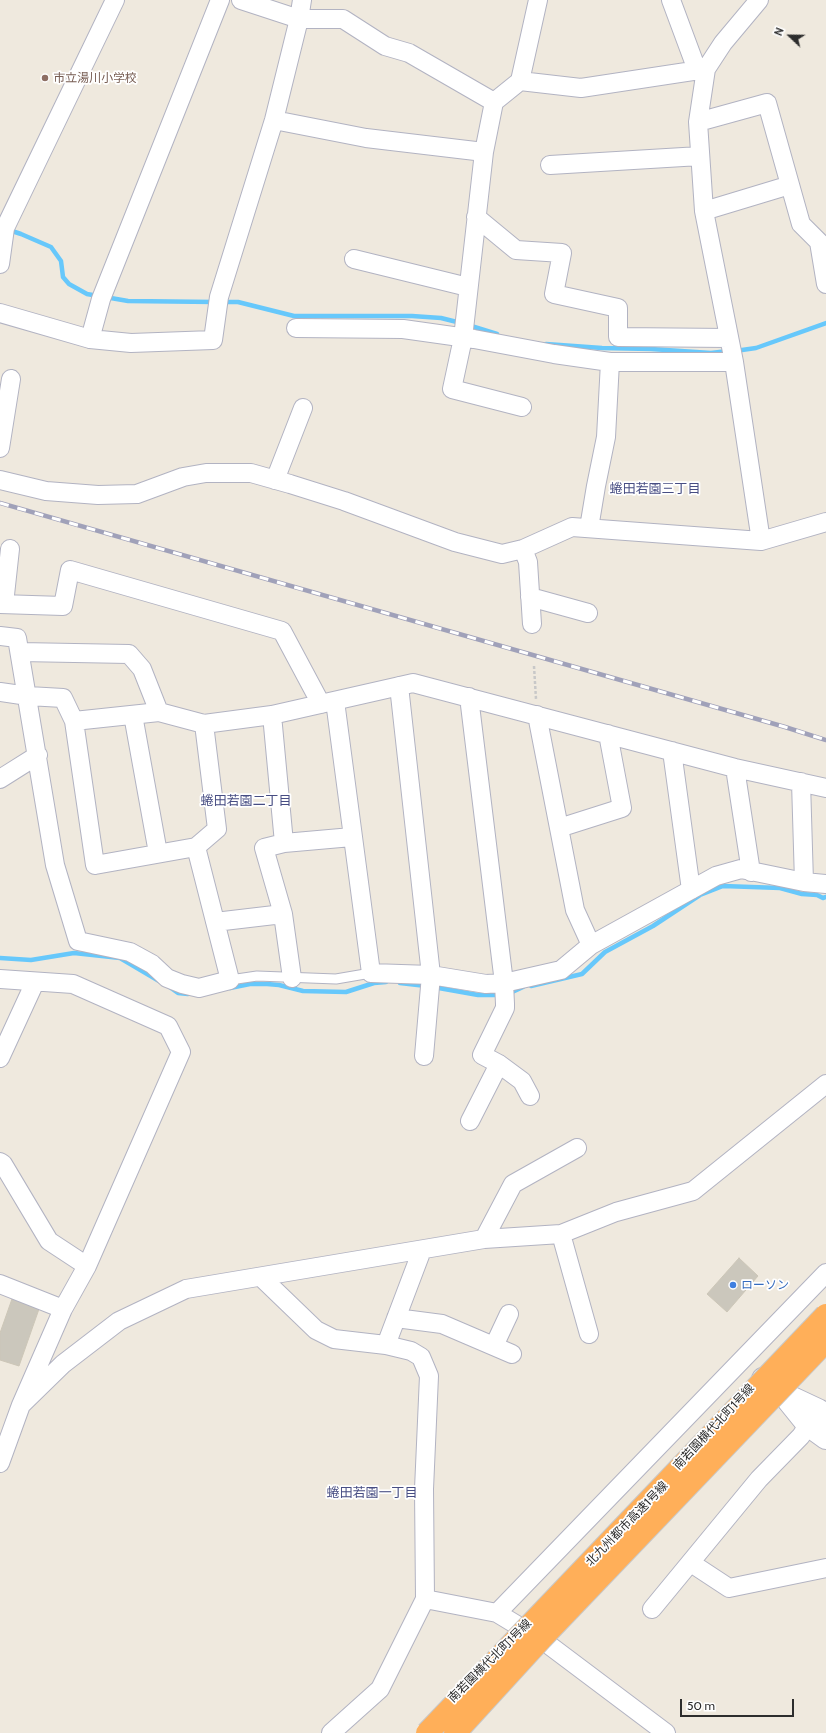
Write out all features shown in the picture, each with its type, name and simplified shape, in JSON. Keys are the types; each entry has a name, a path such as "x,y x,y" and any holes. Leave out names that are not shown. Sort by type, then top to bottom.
{"highway":[{"name":"北九州都市高速1号線","path":"427,1733 826,1315"},
{"name":"北九州都市高速1号線","path":"454,1733 826,1341"}],"street":[{"path":"0,264 5,228 115,0"},
{"path":"90,339 101,299 220,0"},
{"path":"242,0 299,19 342,19 385,46 409,53 494,102"},
{"path":"0,313 90,339 131,343 213,340 219,297 274,120 299,19 302,0"},
{"path":"522,407 452,389 463,338 484,152 494,102 520,81 538,0"},
{"path":"671,0 702,70 698,122 704,211 734,362 761,541"},
{"path":"520,81 581,88 702,70 759,0"},
{"path":"698,122 767,104 801,224 819,242 826,284"},
{"path":"274,120 366,138 484,152"},
{"path":"550,165 700,156"},
{"path":"704,211 790,185"},
{"path":"476,217 516,250 562,253 554,294 618,308 618,337 729,338"},
{"path":"354,259 468,287"},
{"path":"296,328 403,329 610,362 734,362"},
{"path":"589,528 606,437 610,362"},
{"path":"0,448 11,379"},
{"path":"275,480 303,408"},
{"path":"0,480 46,492 98,496 136,494 184,477 206,473 251,473 344,501 455,542 502,554 523,549 572,527 761,541 826,522"},
{"path":"10,549 2,604 63,606 70,570 282,631 328,702 352,837 371,973 430,984 486,984 504,993 561,970 591,945 716,876 741,870 804,882 826,884"},
{"path":"523,549 528,562 532,624"},
{"path":"530,597 588,613"},
{"path":"0,636 17,638 56,865 78,941 130,952 152,964 168,978 182,984 199,988 230,980 196,847"},
{"path":"20,652 129,654 142,669 158,712"},
{"path":"74,721 158,712 204,724 272,715 413,683 735,768 826,788"},
{"path":"399,686 430,984 424,1056"},
{"path":"0,692 28,696 63,698 74,721 94,865 196,847 217,829 204,724"},
{"path":"469,697 505,1008 482,1055 499,1064 522,1081 530,1096"},
{"path":"133,715 158,853"},
{"path":"272,715 284,843"},
{"path":"537,715 575,910 591,945"},
{"path":"559,828 622,808 608,734"},
{"path":"672,751 691,890"},
{"path":"0,779 38,755"},
{"path":"735,768 751,872"},
{"path":"801,782 804,882"},
{"path":"292,978 283,914 264,848 284,843 352,837"},
{"path":"215,922 283,914"},
{"path":"0,979 73,984 168,1026 181,1052 87,1266 63,1309 22,1405 0,1463"},
{"path":"0,1058 35,982"},
{"path":"470,1121 499,1064"},
{"path":"22,1405 63,1364 119,1321 186,1289 484,1239 561,1234 616,1212 692,1191 826,1084"},
{"path":"484,1239 513,1184 577,1148"},
{"path":"0,1162 3,1164 49,1241 87,1266"},
{"path":"561,1234 589,1334"},
{"path":"386,1346 422,1250"},
{"path":"497,1613 826,1273"},
{"path":"261,1277 316,1330 334,1339 412,1351 421,1357 429,1376 424,1489 425,1599 380,1689 331,1733"},
{"path":"0,1284 63,1309"},
{"name":"南若園横代北町1号線","path":"418,1733 524,1628 826,1310"},
{"path":"494,1346 509,1314"},
{"path":"396,1318 442,1324 512,1354"},
{"name":"南若園横代北町1号線","path":"459,1733 826,1349"},
{"path":"761,1378 817,1420 826,1438"},
{"path":"652,1609 759,1479 817,1420"},
{"path":"691,1563 729,1588 826,1568"},
{"path":"425,1599 497,1613 524,1628 545,1642 666,1733"}],"lane":[{"path":"230,980 257,976 336,979 371,973"}],"path":[{"path":"534,666 537,715"}],"building":[{"name":"ローソン","path":"739,1258 758,1276 727,1312 707,1294"},
{"path":"12,1299 39,1309 19,1366 0,1360 0,1333"}],"waterway":[{"path":"9,230 51,247 61,261 63,277 69,284 87,294 98,296"},
{"path":"105,297 128,301 215,302"},
{"path":"223,302 238,302 294,316 412,316 441,318 461,323"},
{"path":"735,351 756,348 826,323"},
{"path":"468,325 497,334"},
{"path":"546,344 711,353 728,351"},
{"path":"531,986 582,974 605,952 653,926 700,895 723,886 780,888 802,894 817,895 823,898 826,897"},
{"path":"0,958 31,960 74,953 120,958 159,981"},
{"path":"230,988 250,984 267,984 279,985 303,991 346,992 374,983 386,982"},
{"path":"400,983 426,986"},
{"path":"433,987 478,995 501,995"},
{"path":"508,994 523,987"},
{"path":"171,988 178,993 188,994"}],"railway":[{"path":"0,503 826,740"}],"place":[{"name":"市立湯川小学校","path":"45,78"},
{"name":"ローソン","path":"733,1285"}],"district":[{"name":"蜷田若園三丁目","path":"655,489"},
{"name":"蜷田若園二丁目","path":"246,801"},
{"name":"蜷田若園一丁目","path":"372,1493"}]}
